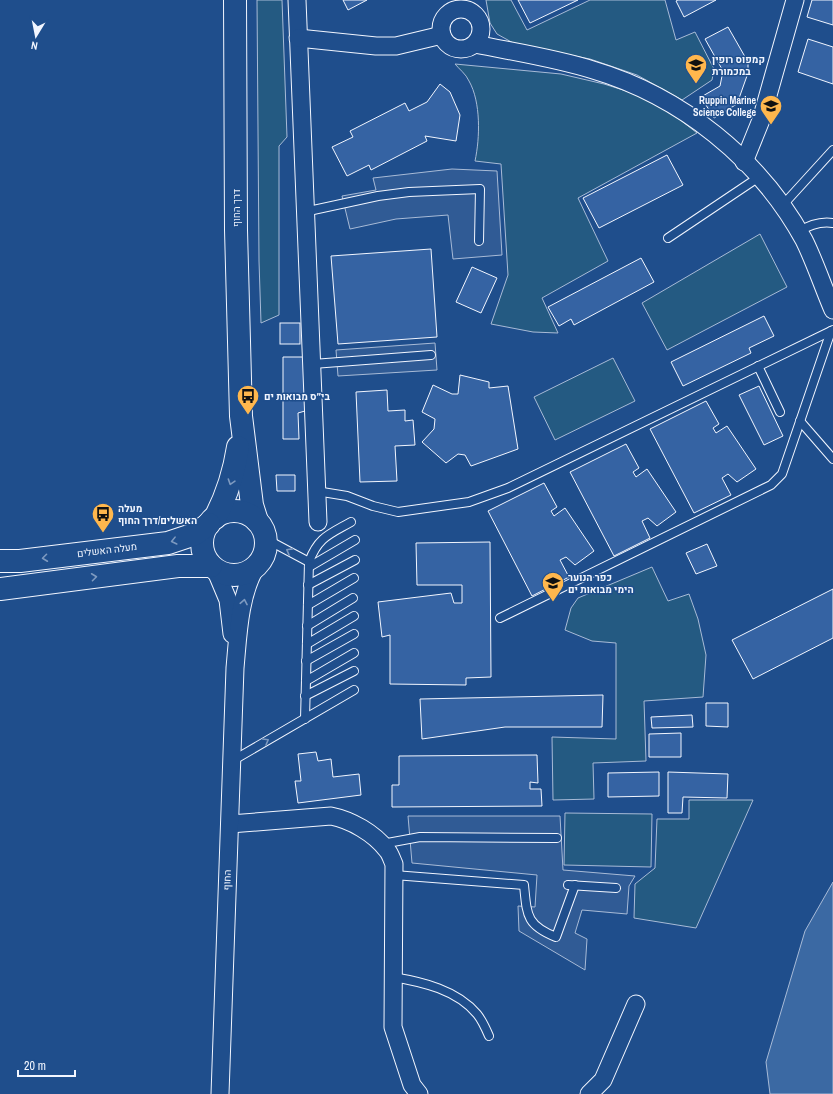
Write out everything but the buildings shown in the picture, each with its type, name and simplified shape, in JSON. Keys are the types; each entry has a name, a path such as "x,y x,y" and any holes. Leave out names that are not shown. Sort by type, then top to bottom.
{"main road":[{"name":"דרך החוף","path":"235,0 236,230 241,416 252,505 262,530"},
{"name":"דרך החוף","path":"212,521 226,497 233,477 241,416"},
{"path":"0,589 178,566 213,568 228,575 238,576 248,573 256,567 263,559 266,549 262,530 248,515 230,511 212,521 203,536 203,550 206,559 213,568"},
{"name":"מעלה האשלים","path":"0,561 20,561 168,543 195,534 212,521"}],"street":[{"path":"297,0 304,212 313,364 318,522"},
{"path":"744,162 761,120 794,0"},
{"path":"465,5 476,15 481,26 479,39 475,44 469,47 456,48 450,46 442,35 442,22 446,16 465,5"},
{"path":"298,38 376,46 396,46 442,35"},
{"path":"475,44 593,70 645,90 690,115 718,136 759,177 782,206 804,241 833,310"},
{"name":"החוף","path":"234,668 247,586 256,567"},
{"name":"החוף","path":"213,568 228,600 232,618 234,668 230,824 219,1093"},
{"path":"230,824 331,816 344,818 359,825 387,850 394,864 393,1027 412,1085 419,1094"},
{"path":"589,1094 603,1080 636,1004"}],"lane":[{"path":"782,206 833,150"},
{"path":"668,238 759,177"},
{"path":"304,212 394,194 480,189 480,241"},
{"path":"798,232 809,225 827,222 833,223"},
{"path":"316,491 347,496 373,506 398,512 469,502 508,488 832,331"},
{"path":"500,618 771,485 782,474 832,331"},
{"path":"313,364 431,355"},
{"path":"758,366 780,412"},
{"path":"800,421 833,459"},
{"path":"305,719 309,564 313,549 321,540 351,522"},
{"path":"262,530 309,564"},
{"path":"309,564 355,540"},
{"path":"308,585 355,560"},
{"path":"308,605 354,578"},
{"path":"307,626 353,598"},
{"path":"307,644 354,616"},
{"path":"306,661 354,634"},
{"path":"306,681 354,653"},
{"path":"305,696 354,671"},
{"path":"232,761 354,690"},
{"path":"381,844 420,837 557,838"},
{"path":"394,875 524,885 526,908 531,921 540,931 556,937 572,885 616,888"},
{"path":"393,977 438,988 463,1001 478,1015 489,1036"}],"shaded area":[{"path":"257,0 282,0 287,137 279,146 279,315 261,323 259,261"},
{"path":"486,0 511,0 527,30 590,0 665,0 676,40 695,32 714,69 712,80 682,100 637,75 590,59 515,44 497,34 490,23"},
{"path":"455,64 561,74 604,84 655,100 697,133 578,198 608,261 542,298 558,333 533,332 491,324 508,275 501,164 475,161 478,142 476,99 468,78"},
{"path":"452,169 497,171 502,255 453,259 448,215 396,219 350,229 342,196 376,190 373,178"},
{"path":"760,234 787,287 667,350 642,303"},
{"path":"435,343 437,370 338,376 336,350"},
{"path":"613,358 635,401 555,440 534,397"},
{"path":"652,567 668,601 689,594 698,619 706,655 703,697 644,701 646,761 593,763 594,799 553,800 552,737 616,739 616,643 592,641 565,630 571,608 578,598"},
{"path":"689,800 753,800 696,928 634,918 635,884 655,868 657,819 689,819"},
{"path":"565,813 652,814 651,867 564,865"},
{"path":"408,816 560,816 563,870 635,876 629,886 627,914 582,910 575,933 587,939 585,970 519,931 518,906 535,907 537,875 412,863"},
{"path":"833,882 833,1094 770,1094 766,1062 805,931"}],"place":[{"name":"קמפוס רופין במכמורת","path":"696,84"},
{"name":"Ruppin Marine Science College","path":"771,126"},
{"name":"בי״ס מבואות ים","path":"248,416"},
{"name":"מעלה האשלים/דרך החוף","path":"103,534"},
{"name":"כפר הנוער הימי מבואות ים","path":"553,602"}]}
